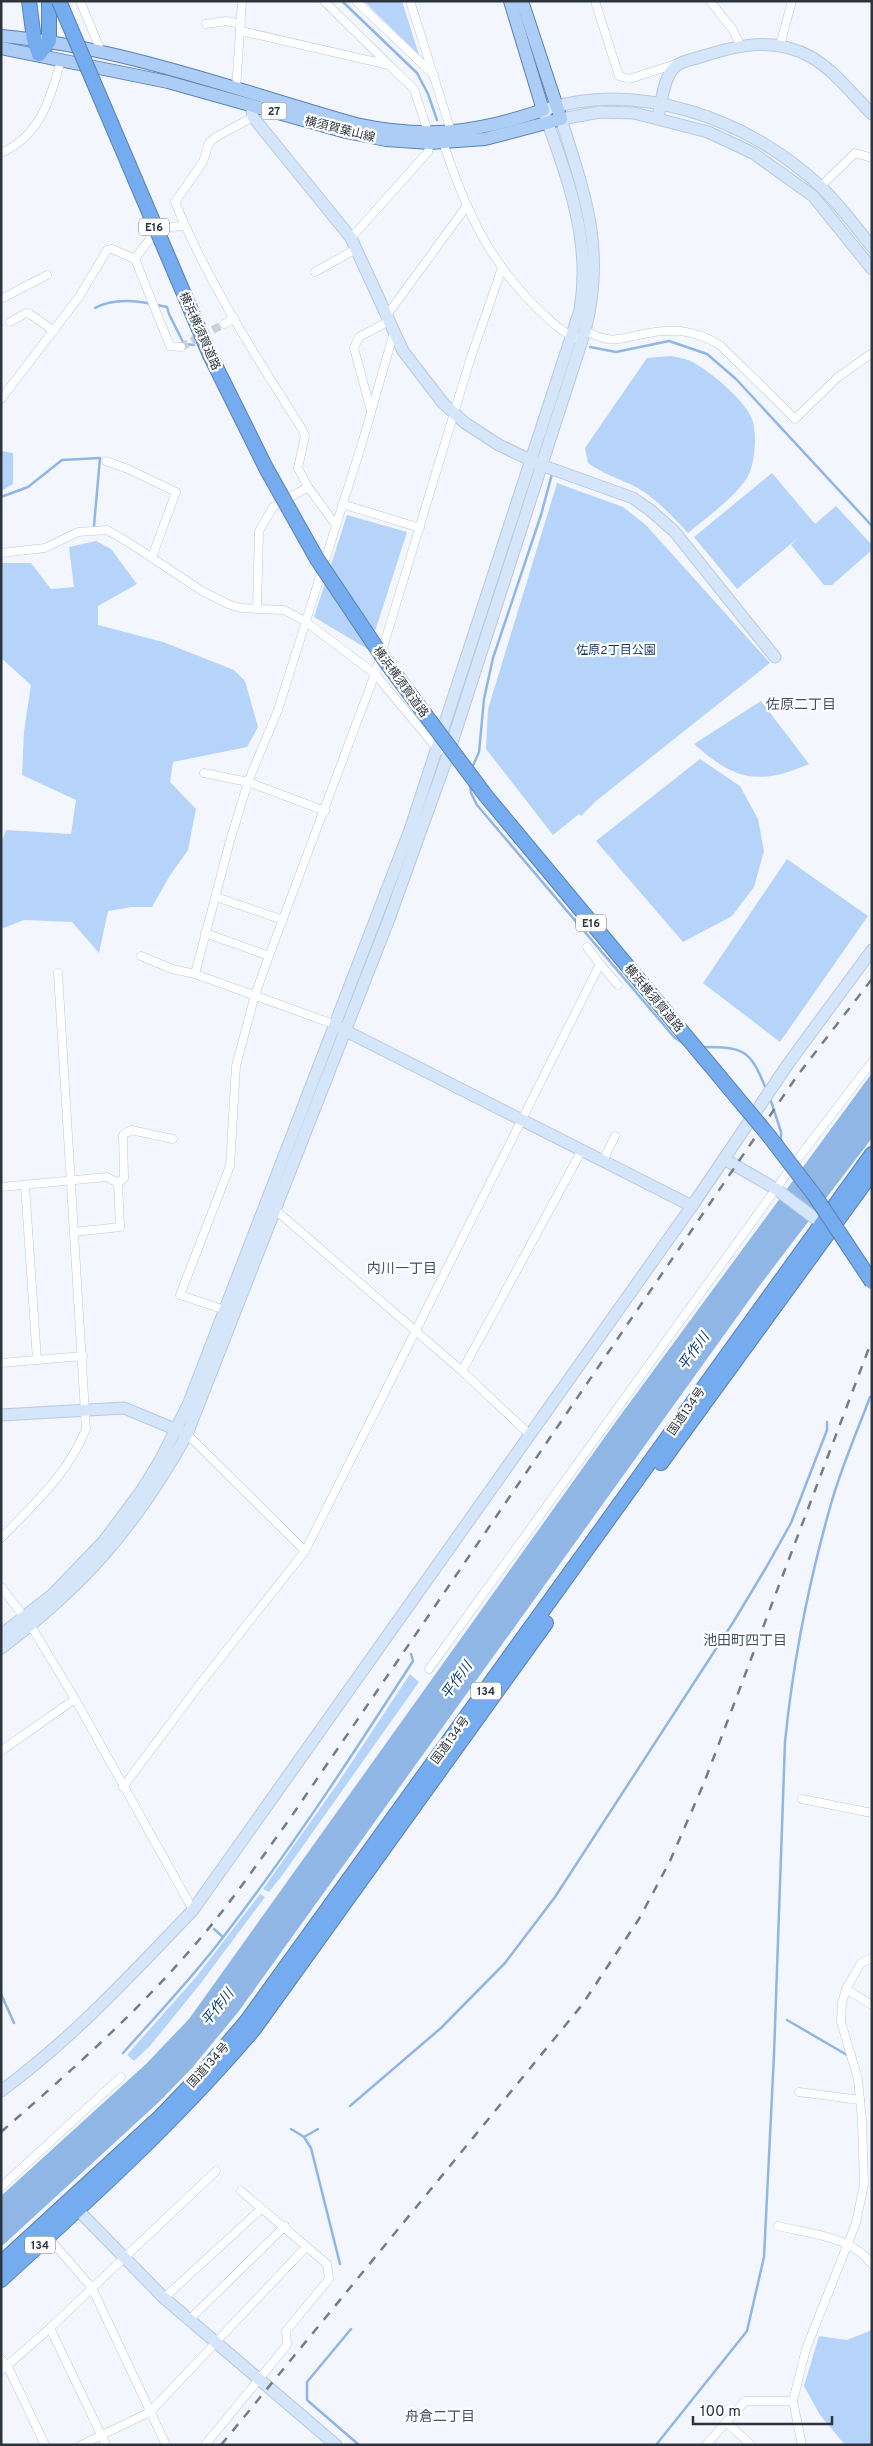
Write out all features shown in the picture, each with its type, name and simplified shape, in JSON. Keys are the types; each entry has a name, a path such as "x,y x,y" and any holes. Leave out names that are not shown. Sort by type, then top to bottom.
{"highway":[{"path":"30,1 34,39 39,54"},
{"path":"39,54 49,41 49,1"},
{"name":"横浜横須賀道路","path":"59,1 210,355 266,468 317,559 386,662 476,783 534,856 769,1136 815,1196 872,1282"},
{"name":"横浜横須賀道路","path":"64,1 105,101 235,394 294,510 322,556 394,662 472,768 539,852 773,1129 820,1191 872,1270"},
{"name":"国道134号","path":"1,2280 48,2237 73,2205 204,2071 246,2022 872,1154"},
{"name":"国道134号","path":"822,1224 872,1173"},
{"name":"国道134号","path":"1,2262 73,2205"}],"main road":[{"path":"510,1 543,110"},
{"path":"522,1 561,119"},
{"name":"横須賀葉山線","path":"1,36 49,41 101,51 356,124 388,130 485,139 561,119"},
{"name":"横須賀葉山線","path":"1,48 39,54 168,82 252,111 360,136 399,142 484,128 543,110"}],"street":[{"path":"80,1 101,51"},
{"path":"236,89 242,1"},
{"path":"324,1 414,89 438,136 466,207 502,268 531,302 563,332 617,340 661,330 688,331 709,338 720,344 795,419 837,378 872,353"},
{"path":"356,1 434,75"},
{"path":"315,272 354,243 425,156 438,136 434,75 410,1"},
{"path":"595,1 619,76 629,79 740,45 759,43 780,45 801,52 822,64 872,114"},
{"path":"780,45 792,1"},
{"path":"713,2 733,30 740,45"},
{"path":"206,24 226,21 241,28 389,66"},
{"path":"1,153 12,148 30,134 36,126 52,95 61,60"},
{"path":"657,118 668,77 677,64"},
{"path":"580,336 584,288 584,257 578,220 543,110 556,106 615,98 682,109 713,119 758,141 820,187 872,248"},
{"path":"335,524 308,487 298,468 305,436 234,318 185,226 175,202 203,162 209,142 252,111 354,243 394,332 408,357 443,403 455,414 499,445 537,462 633,498 650,510 674,531 775,657"},
{"path":"1,1635 27,1622 76,1587 116,1543 157,1486 230,1312 340,1028 389,919 537,462 580,336 595,281 594,245 582,191 561,119 585,114 620,112 657,118 717,136 753,153 813,196 872,269"},
{"path":"820,187 854,153 872,158"},
{"path":"371,411 354,348 358,338 388,318 466,207"},
{"path":"134,259 152,235 169,226 185,226"},
{"path":"1,399 79,297 107,250 112,249 134,259 170,346 182,347"},
{"path":"230,1312 180,1295 230,1166 236,1066 255,995 375,674 471,357 502,268"},
{"path":"1,299 47,274"},
{"path":"10,322 26,313 54,331"},
{"path":"224,324 234,318"},
{"path":"195,974 248,782 278,710 394,332"},
{"path":"106,461 128,469 176,492 152,557"},
{"path":"257,609 259,531 273,507 308,487"},
{"path":"342,504 420,528"},
{"path":"1,553 45,548 78,532 107,530 152,557 202,591 240,608 284,610 305,621 375,674 442,753"},
{"path":"204,773 248,782 325,811"},
{"path":"216,897 283,920"},
{"path":"205,933 269,956"},
{"path":"587,947 618,985"},
{"path":"1,2090 63,2041 120,1988 192,1910 243,1842 529,1434 692,1206 788,1064 872,950"},
{"path":"140,956 172,969 195,974 255,995 340,1028 692,1206"},
{"path":"123,1787 200,1684 305,1552 600,964"},
{"path":"1,1538 58,1479 79,1448 86,1429 58,973"},
{"path":"429,1669 778,1191 788,1172 872,1062"},
{"path":"118,1183 124,1178 123,1135 132,1130 173,1139"},
{"path":"603,1161 615,1136"},
{"path":"462,1371 582,1150"},
{"path":"724,1159 778,1191 822,1224"},
{"path":"1,1188 107,1177 118,1183"},
{"path":"74,1232 120,1227 118,1183"},
{"path":"25,1185 36,1360"},
{"path":"271,1206 462,1371 529,1434"},
{"path":"1,1363 83,1356"},
{"path":"1,1414 124,1408 181,1432 305,1552"},
{"path":"1,1588 27,1622 74,1699 192,1910"},
{"path":"1,1648 27,1622"},
{"path":"1,1751 74,1699"},
{"path":"802,1799 872,1813"},
{"path":"802,2445 792,2401 806,2349 856,2223 864,2184 858,2079 841,2022 842,2003 846,1989 861,1963 872,1958"},
{"path":"846,1989 872,2005"},
{"path":"1,2187 121,2077"},
{"path":"799,2092 860,2100"},
{"path":"4,2368 50,2328 216,2171"},
{"path":"205,2445 287,2345 286,2331 329,2279 327,2264 285,2226 261,2209 241,2191"},
{"path":"73,2205 164,2298 336,2445"},
{"path":"164,2298 261,2209"},
{"path":"189,2320 285,2226"},
{"path":"778,2226 847,2243 865,2255 872,2264"},
{"path":"48,2237 92,2288 166,2445"},
{"path":"82,2445 150,2412 306,2247"},
{"path":"50,2328 106,2445"},
{"path":"1,2359 45,2445"},
{"path":"706,2445 744,2401 792,2401"},
{"path":"726,2422 750,2445"}],"green space":[{"path":"364,1 402,1 419,55"},
{"path":"670,356 686,359 696,364 724,385 742,403 754,425 755,445 750,472 739,488 722,505 688,533 664,508 644,492 588,463 585,448 647,358"},
{"path":"1,451 13,453 13,484 1,491"},
{"path":"772,473 815,524 836,506 872,545 872,550 832,585 824,585 791,545 799,537 737,589 694,537"},
{"name":"佐原2丁目公園","path":"557,483 623,507 646,525 770,663 596,801 581,816 579,814 553,835 486,749 488,709"},
{"path":"347,515 407,532 369,650 314,617"},
{"path":"96,541 111,549 137,584 98,606 98,625 163,642 234,670 245,681 258,727 247,747 173,762 170,782 196,809 188,850 169,877 152,907 132,907 108,911 99,953 72,922 24,920 1,929 1,843 6,830 71,834 76,800 22,775 24,731 31,685 1,658 1,563 31,563 51,589 74,587 69,547"},
{"path":"761,701 809,764 775,775 747,776 722,765 694,744"},
{"path":"700,759 740,786 758,819 764,851 754,887 732,916 683,942 596,841"},
{"path":"787,859 868,916 780,1042 703,983"},
{"path":"410,1674 419,1682 281,1877 269,1892 263,1889 338,1783"},
{"path":"260,1894 265,1897 201,1983 150,2046 134,2061 127,2055 196,1977"},
{"path":"872,2330 872,2445 845,2445 820,2415 804,2386 819,2336 847,2340"}],"water":[{"name":"平作川","path":"872,1073 872,1138 760,1285 239,2011 192,2068 160,2101 1,2247 1,2196 146,2064 189,2019 617,1420"}],"waterway":[{"path":"342,1 417,73 428,94 437,120"},
{"path":"95,308 103,304 121,301 167,307 184,344 194,345"},
{"path":"590,347 616,352 669,341 707,354 736,379 872,526"},
{"path":"1,497 28,487 62,460 100,458 94,526"},
{"path":"472,768 479,752 484,699 493,658 541,515 552,474"},
{"path":"470,784 471,793 477,805 674,1037 684,1044"},
{"path":"702,1047 727,1048 744,1053 755,1066 766,1089"},
{"path":"770,1098 781,1132 781,1144"},
{"path":"656,2445 747,2331 764,2257 774,2055 785,1742 788,1712 803,1622 823,1533 839,1477 870,1397"},
{"path":"350,2106 441,2028 505,1963 555,1897 734,1621 767,1566 791,1523 827,1430 827,1422"},
{"path":"123,2053 200,1966 274,1869 345,1766 413,1661 411,1654"},
{"path":"214,1929 223,1937"},
{"path":"1,1994 14,2023"},
{"path":"787,2020 847,2055"},
{"path":"291,2129 304,2137 311,2148 340,2264"},
{"path":"304,2137 318,2129"},
{"path":"351,2329 307,2382 307,2400 359,2445"}],"tunnel":[{"path":"181,347 224,324"}],"railway":[{"path":"1,2132 73,2069 142,2003 227,1906 291,1817 797,1076 872,979"},
{"path":"221,2445 582,2005 639,1919 670,1861 704,1783 872,1340"}],"district":[{"name":"佐原二丁目","path":"801,704"},
{"name":"内川一丁目","path":"402,1268"},
{"name":"池田町四丁目","path":"745,1640"},
{"name":"舟倉二丁目","path":"440,2416"}]}
